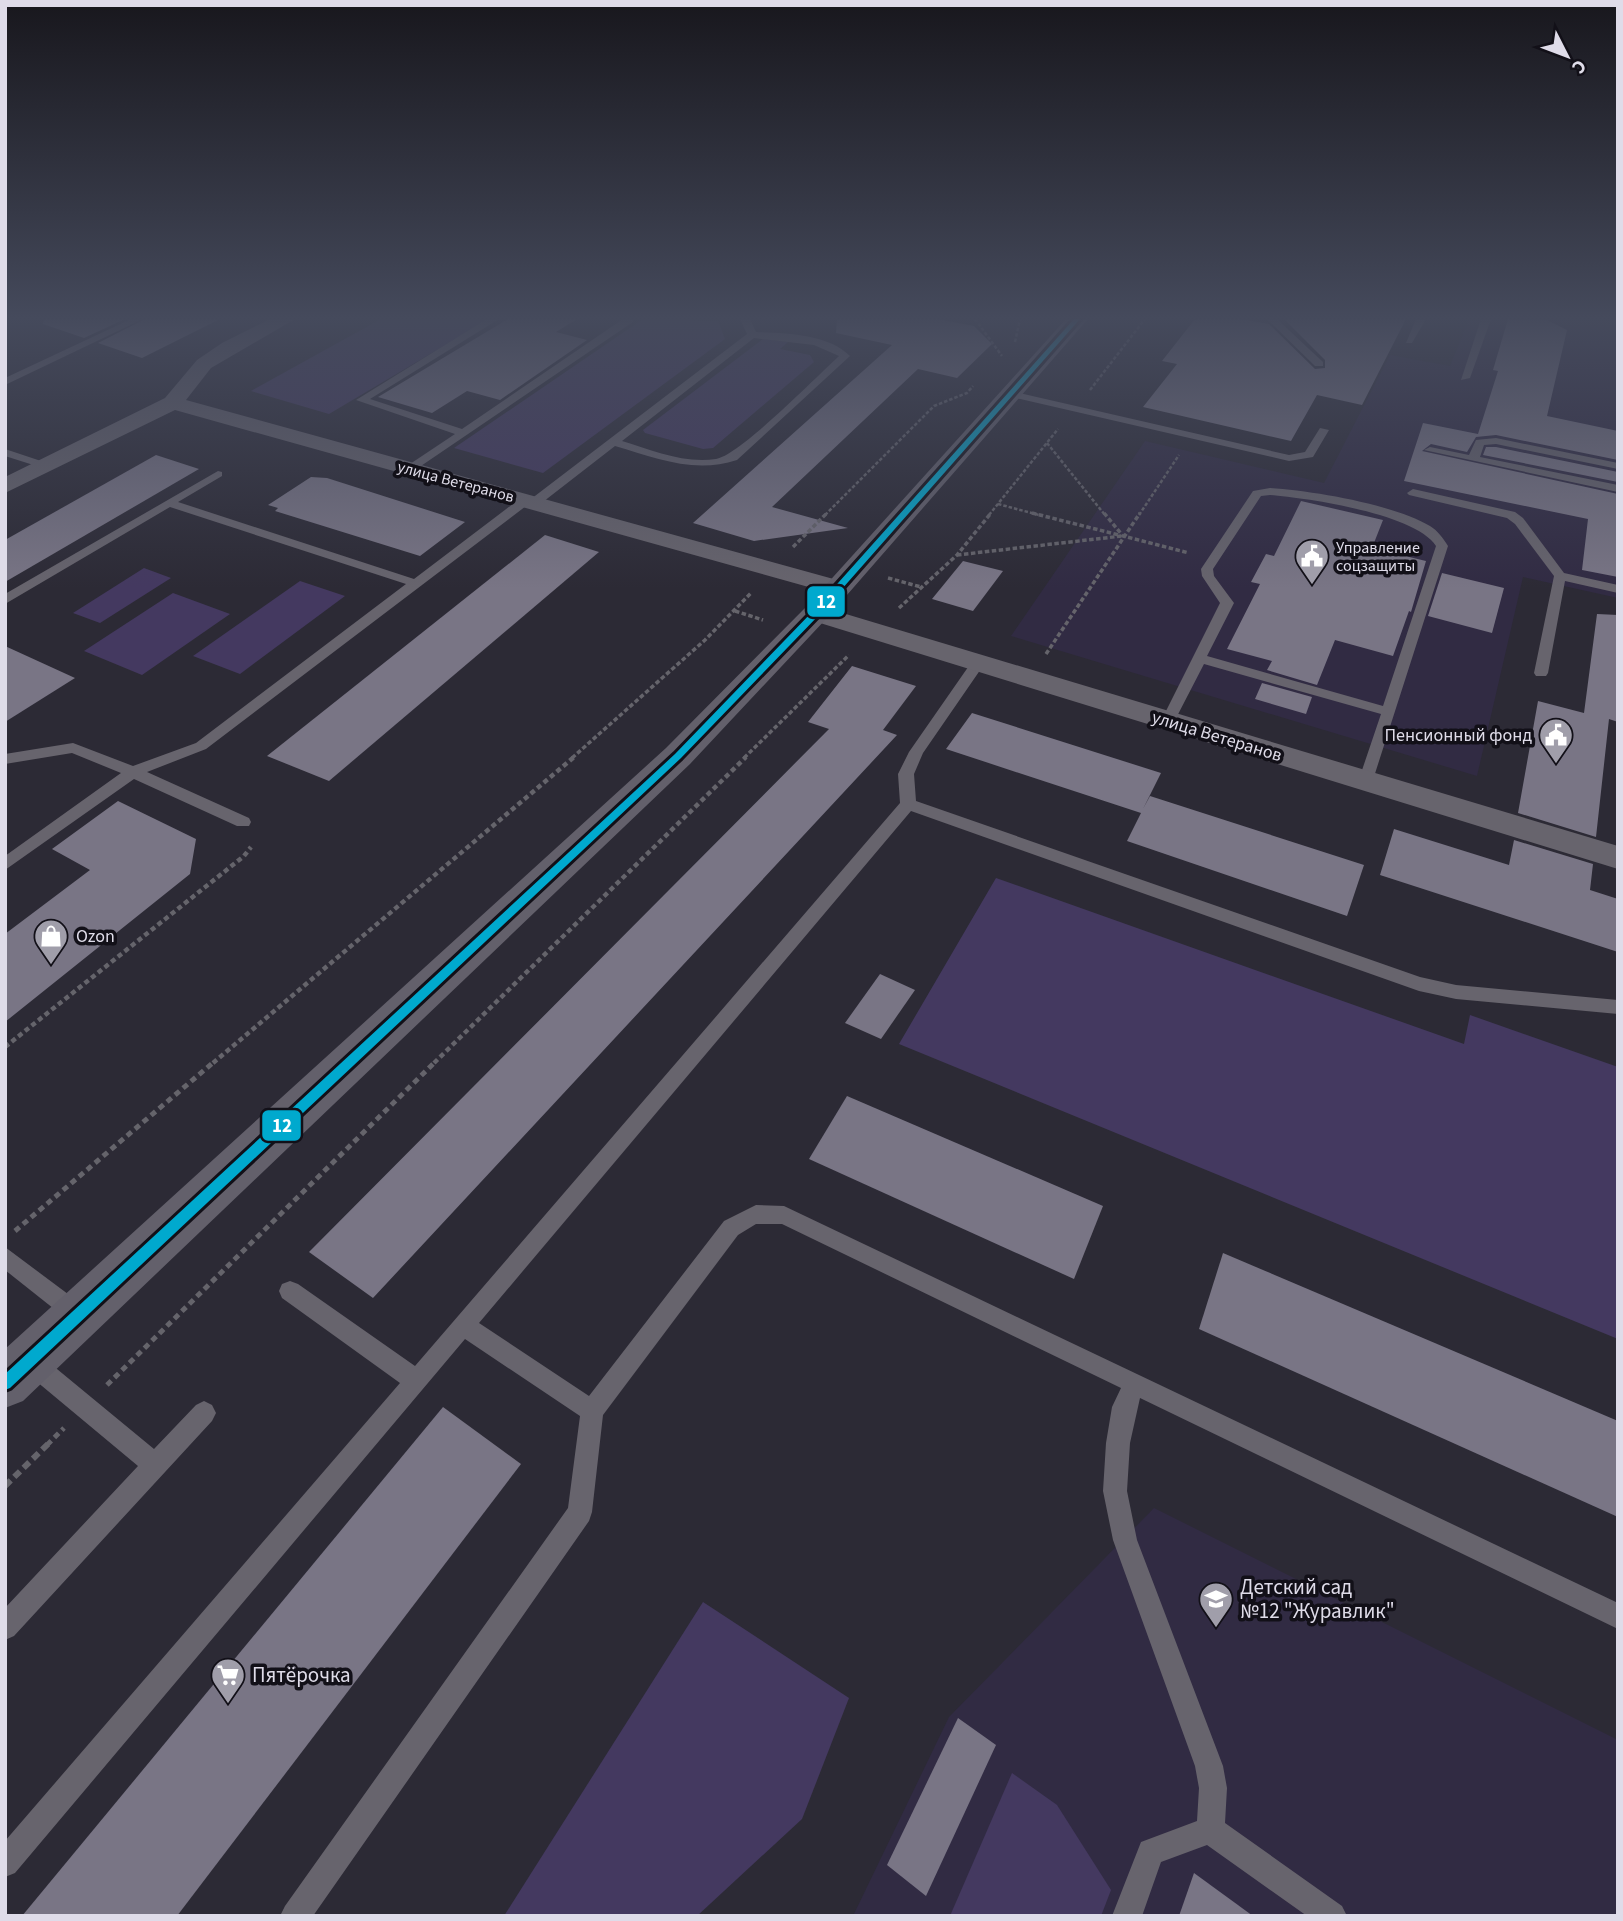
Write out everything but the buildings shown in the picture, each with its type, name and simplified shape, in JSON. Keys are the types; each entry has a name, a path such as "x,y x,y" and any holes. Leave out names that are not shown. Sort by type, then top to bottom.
{"main road":[{"path":"18,1372 584,847 677,756 828,600 979,409"}],"street":[{"path":"5,486 162,409"},
{"name":"улица Ветеранов","path":"194,409 773,569 828,600 874,631 1618,858"}],"lane":[{"path":"380,409 464,433"},
{"path":"411,468 500,409"},
{"path":"154,781 657,409"},
{"path":"614,442 692,462 721,464 733,458 787,409"},
{"path":"1103,409 1192,435 1289,457 1309,455 1324,430"},
{"path":"1473,459 1476,446 1487,441 1618,467"},
{"path":"1430,450 1618,489"},
{"path":"5,452 46,466"},
{"path":"5,600 218,474"},
{"path":"1168,721 1227,603 1208,576 1207,569 1257,492 1285,491 1402,519 1435,535 1442,546 1366,782"},
{"path":"1413,493 1511,515 1560,576 1618,589"},
{"path":"168,503 418,584"},
{"path":"1541,673 1560,576"},
{"path":"1199,658 1389,712"},
{"path":"5,1863 908,804 906,774 916,752 978,663"},
{"path":"5,864 133,772 201,746"},
{"path":"5,759 73,748 243,822"},
{"path":"908,804 1419,984 1456,992 1618,1007"},
{"path":"295,1916 580,1512 592,1412 731,1228 747,1215 766,1212 784,1215 1618,1616"},
{"path":"5,1257 78,1315"},
{"path":"290,1291 415,1380"},
{"path":"463,1325 592,1412"},
{"path":"18,1372 85,1407 155,1465"},
{"path":"1134,1384 1124,1407 1115,1491 1125,1540 1209,1766 1213,1788 1210,1829"},
{"path":"5,1626 204,1413"},
{"path":"1127,1916 1151,1852 1210,1829"},
{"path":"1210,1829 1332,1916"}],"path":[{"path":"5,1239 541,786 705,640 931,409"},
{"path":"1029,677 1192,435"},
{"path":"1047,443 1123,536"},
{"path":"5,1486 874,631 957,555 998,504 1213,559"},
{"path":"957,555 1123,536"},
{"path":"5,1047 244,856 256,839 254,829 243,822"}],"shaded area":[{"path":"311,409 338,409 329,414"},
{"path":"512,409 630,409 543,473 454,448"},
{"path":"671,409 759,409 713,448 703,449 645,433 643,430"},
{"path":"1362,409 1618,409 1618,598 1523,577 1477,776 1011,636 1145,441 1324,483"},
{"path":"144,568 171,578 100,623 73,613"},
{"path":"300,581 345,596 240,674 193,656"},
{"path":"173,593 230,614 142,675 84,651"},
{"path":"996,878 1464,1044 1470,1015 1618,1067 1618,1339 899,1044"},
{"name":"Детский сад №12 \"Журавлик\"","path":"1154,1508 1618,1740 1618,1916 853,1916 949,1717"},
{"path":"703,1602 849,1698 802,1819 697,1916 504,1916"},
{"path":"1012,1773 1057,1805 1111,1890 1101,1916 950,1916"}],"transit line":[{"name":"12","path":"5,1383 678,756 816,613 997,409"}],"place":[{"name":"Управление соцзащиты","path":"1312,586"},
{"name":"Пенсионный фонд","path":"1556,765"},
{"name":"Ozon","path":"51,966"},
{"name":"Детский сад №12 \"Журавлик\"","path":"1216,1629"},
{"name":"Пятёрочка","path":"228,1705"}]}
